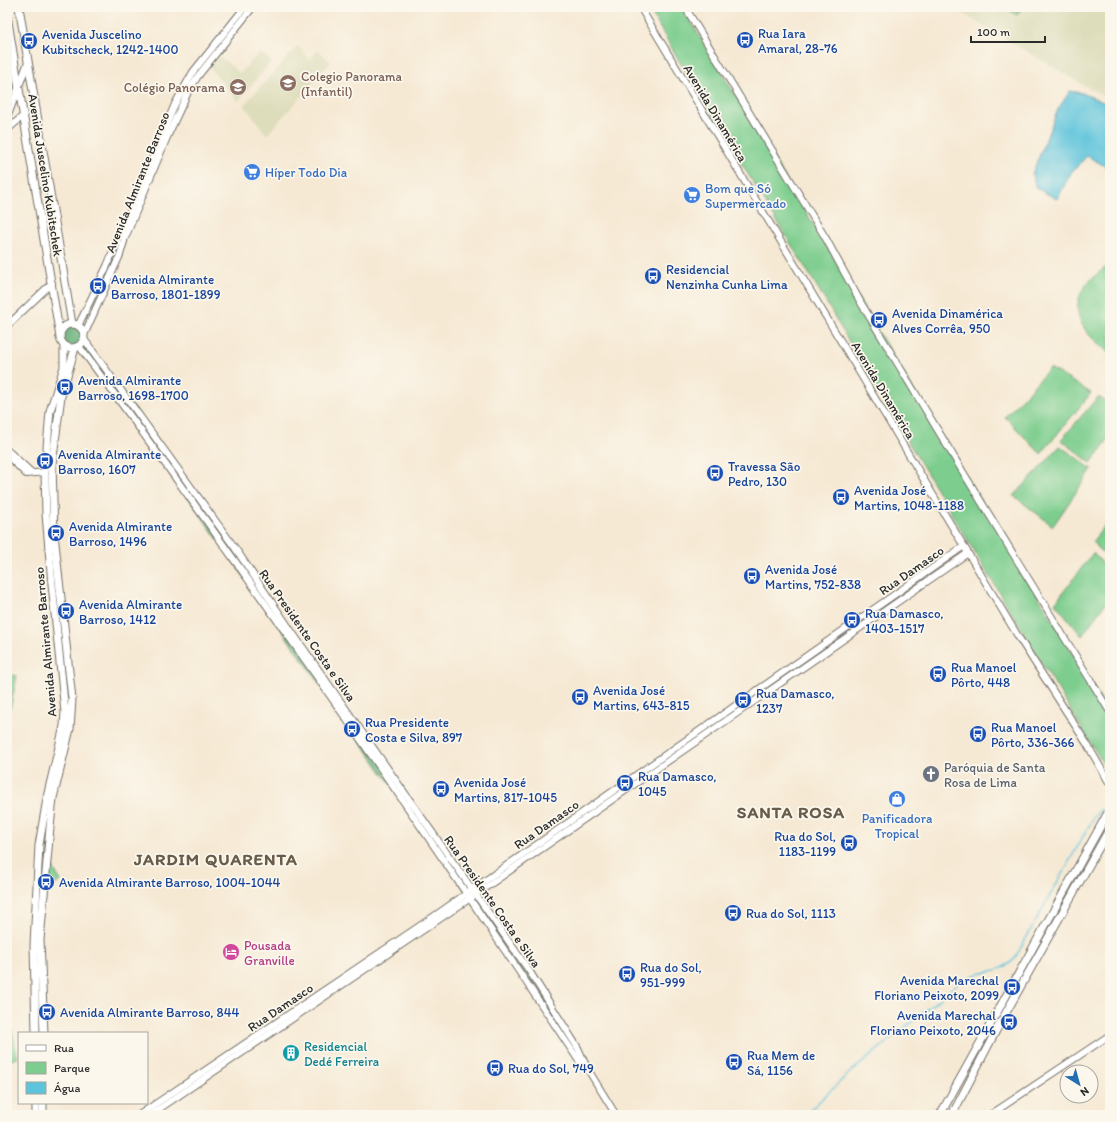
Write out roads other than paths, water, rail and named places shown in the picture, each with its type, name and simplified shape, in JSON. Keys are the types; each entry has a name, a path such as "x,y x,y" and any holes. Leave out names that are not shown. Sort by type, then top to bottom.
{"main road":[{"name":"Avenida Juscelino Kubitschek","path":"19,7 75,325"},
{"name":"Avenida Juscelino Kubitschek","path":"7,16 60,337"},
{"path":"75,325 84,337 77,347 71,348 64,345 60,337 63,328 75,325"},
{"name":"Avenida Almirante Barroso","path":"36,1032 34,946 39,845 48,793 64,726 65,712 46,514 45,472 50,411 64,367 64,345"},
{"name":"Avenida Almirante Barroso","path":"44,1032 40,940 53,798 70,729 72,699 54,534 52,464 61,396 77,347"},
{"path":"940,1115 1110,809"},
{"path":"952,1115 999,1025 1110,828"},
{"path":"36,1104 37,1115"},
{"path":"37,1115 42,1104"}],"street":[{"name":"Avenida Almirante Barroso","path":"75,325 107,266 175,104 193,72 245,7"},
{"name":"Avenida Almirante Barroso","path":"84,337 184,98 198,76 253,7"},
{"name":"Avenida Dinamérica","path":"640,7 908,450 968,553 1037,667 1087,744 1110,784"},
{"name":"Avenida Dinamérica","path":"685,7 825,238 861,303 1110,712"},
{"path":"7,118 28,62"},
{"path":"7,130 24,115"},
{"path":"7,326 52,283"},
{"name":"Rua Presidente Costa e Silva","path":"84,337 230,542 470,894"},
{"name":"Rua Presidente Costa e Silva","path":"77,347 181,485 470,894 531,975 582,1055 587,1068 616,1115"},
{"path":"7,450 29,474"},
{"path":"7,455 29,474 45,472"},
{"name":"Rua Damasco","path":"139,1115 470,894 964,546"},
{"name":"Rua Damasco","path":"150,1115 968,553"},
{"path":"990,1115 1110,1035"}],"water":[{"path":"1070,91 1082,93 1110,105 1110,169 1087,156 1071,173 1057,199 1036,188 1032,174 1058,109"}],"waterway":[{"path":"805,1115 846,1076 962,980 1004,967 1015,958 1094,817 1101,809"}],"place":[{"name":"Rua Iara Amaral, 28-76","path":"745,40"},
{"name":"Avenida Juscelino Kubitscheck, 1242-1400","path":"29,41"},
{"name":"Colegio Panorama (Infantil)","path":"288,83"},
{"name":"Colégio Panorama","path":"238,87"},
{"name":"Híper Todo Dia","path":"252,172"},
{"name":"Bom que Só Supermercado","path":"692,195"},
{"name":"Residencial Nenzinha Cunha Lima","path":"653,276"},
{"name":"Avenida Almirante Barroso, 1801-1899","path":"98,286"},
{"name":"Avenida Dinamérica Alves Corrêa, 950","path":"879,320"},
{"name":"Avenida Almirante Barroso, 1698-1700","path":"65,387"},
{"name":"Avenida Almirante Barroso, 1607","path":"45,461"},
{"name":"Travessa São Pedro, 130","path":"715,473"},
{"name":"Avenida José Martins, 1048-1188","path":"841,497"},
{"name":"Avenida Almirante Barroso, 1496","path":"56,533"},
{"name":"Avenida José Martins, 752-838","path":"752,576"},
{"name":"Avenida Almirante Barroso, 1412","path":"66,611"},
{"name":"Rua Damasco, 1403-1517","path":"852,620"},
{"name":"Rua Manoel Pôrto, 448","path":"938,674"},
{"name":"Avenida José Martins, 643-815","path":"580,697"},
{"name":"Rua Damasco, 1237","path":"743,700"},
{"name":"Rua Presidente Costa e Silva, 897","path":"352,729"},
{"name":"Rua Manoel Pôrto, 336-366","path":"978,734"},
{"name":"Paróquia de Santa Rosa de Lima","path":"931,774"},
{"name":"Rua Damasco, 1045","path":"625,783"},
{"name":"Avenida José Martins, 817-1045","path":"441,789"},
{"name":"Panificadora Tropical","path":"897,799"},
{"name":"Rua do Sol, 1183-1199","path":"849,843"},
{"name":"Avenida Almirante Barroso, 1004-1044","path":"46,882"},
{"name":"Rua do Sol, 1113","path":"733,913"},
{"name":"Pousada Granville","path":"231,952"},
{"name":"Rua do Sol, 951-999","path":"627,974"},
{"name":"Avenida Marechal Floriano Peixoto, 2099","path":"1012,987"},
{"name":"Avenida Almirante Barroso, 844","path":"47,1012"},
{"name":"Avenida Marechal Floriano Peixoto, 2046","path":"1009,1022"},
{"name":"Residencial Dedé Ferreira","path":"291,1053"},
{"name":"Rua Mem de Sá, 1156","path":"734,1062"},
{"name":"Rua do Sol, 749","path":"495,1068"}],"district":[{"name":"SANTA ROSA","path":"791,812"},
{"name":"JARDIM QUARENTA","path":"216,859"}]}
